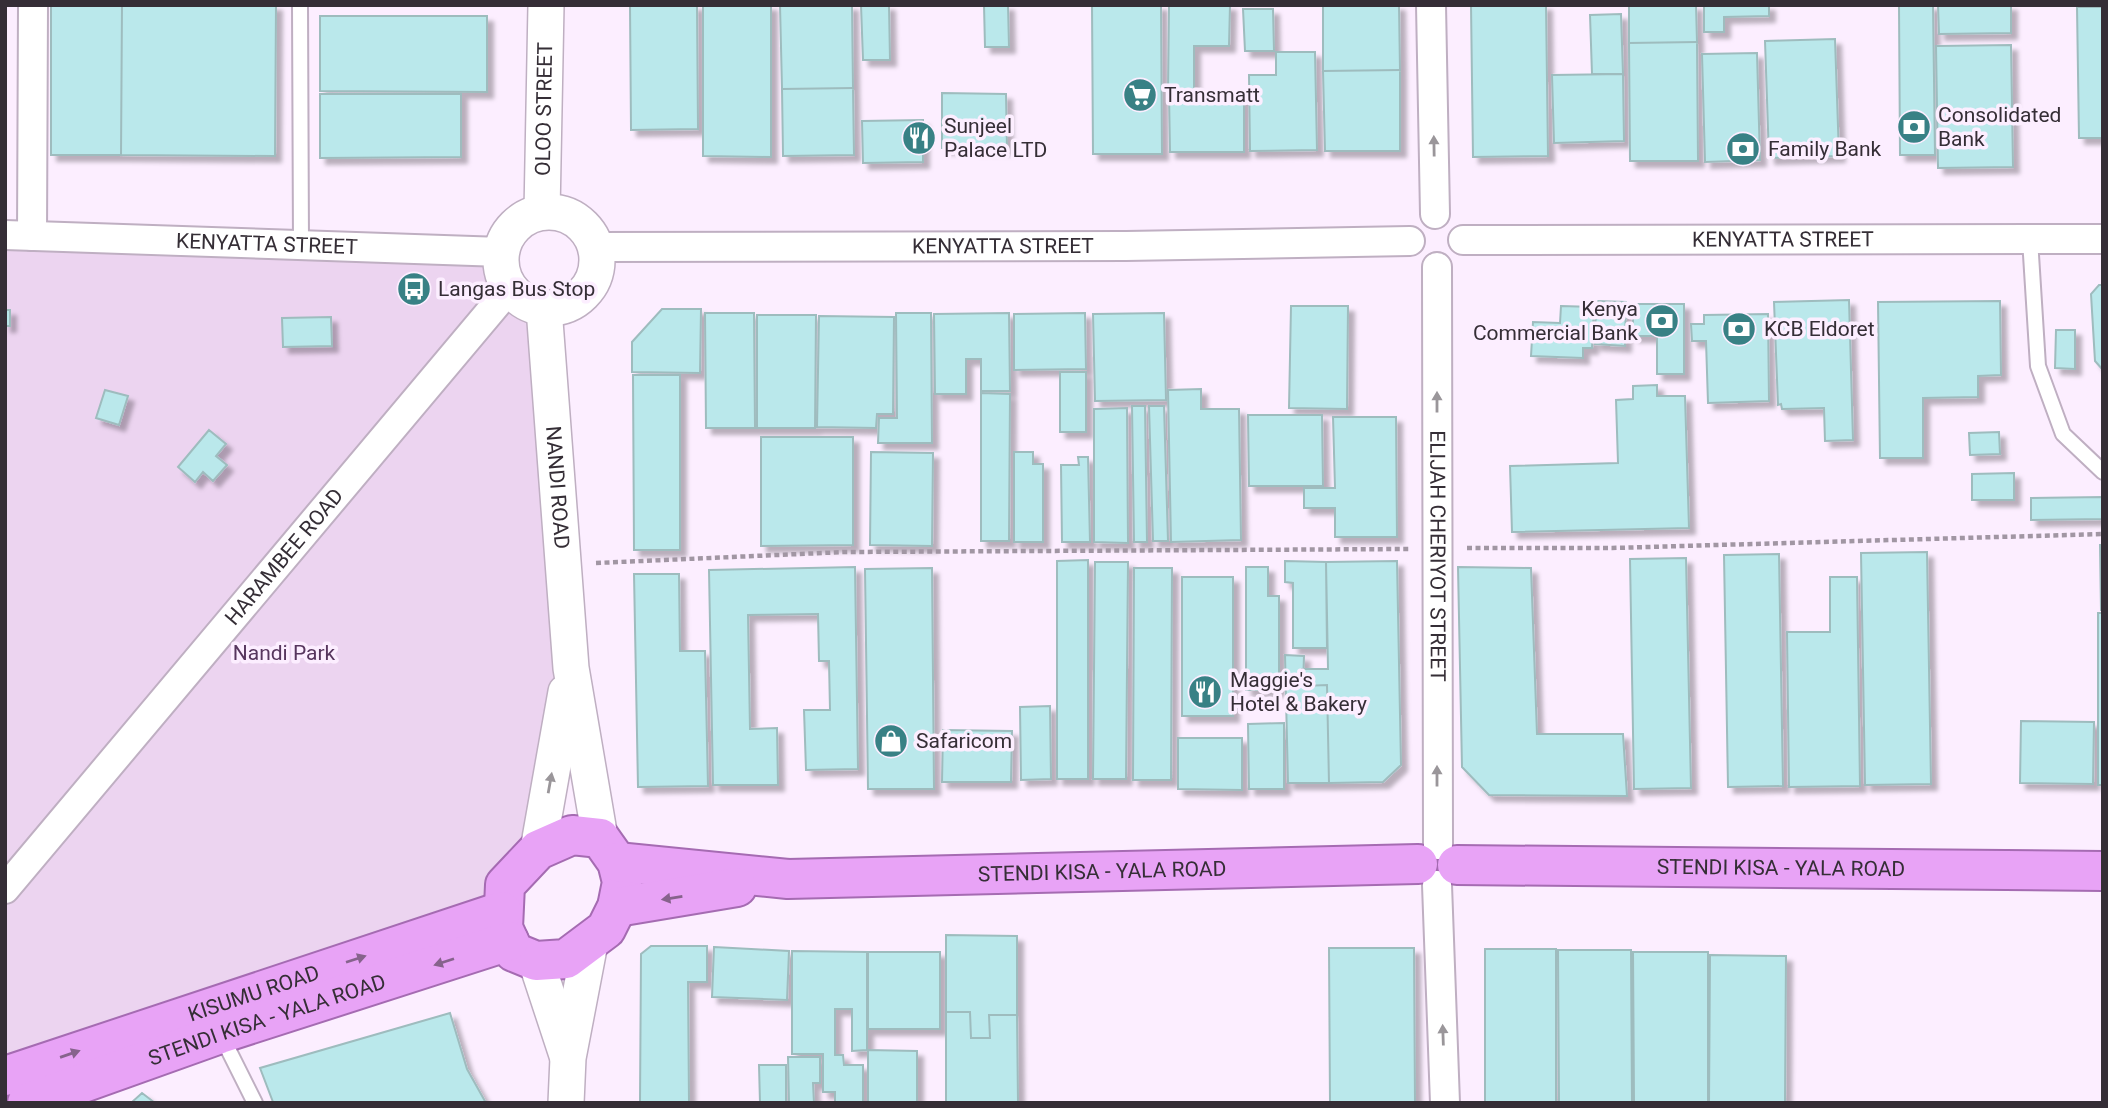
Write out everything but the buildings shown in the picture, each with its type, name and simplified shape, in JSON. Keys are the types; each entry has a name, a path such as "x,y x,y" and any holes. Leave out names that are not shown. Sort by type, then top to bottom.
{"highway":[{"path":"572,835 608,850 622,881 617,907 606,929 566,959 516,937 505,885 538,850 572,835"},
{"name":"STENDI KISA - YALA ROAD","path":"608,850 788,879"},
{"name":"STENDI KISA - YALA ROAD","path":"617,907 788,879 1437,865 2103,872"},
{"name":"STENDI KISA - YALA ROAD","path":"27,1103 210,1022 516,937"},
{"name":"KISUMU ROAD","path":"5,1076 210,1022"}],"street":[{"name":"KENYATTA STREET","path":"33,5 19,235 502,252"},
{"name":"OLOO STREET","path":"542,212 546,5"},
{"path":"1431,5 1435,214"},
{"path":"542,212 556,212 580,223 595,247 597,262 594,278 585,292 566,304 544,308 519,298 510,288 501,265 506,238 515,226 527,217 542,212"},
{"path":"1435,214 1457,224 1462,240 1461,248 1452,261 1437,267 1429,266 1416,257 1410,241 1420,220 1435,214"},
{"name":"KENYATTA STREET","path":"1462,240 2103,239"},
{"name":"KENYATTA STREET","path":"595,247 1126,246 1410,241"},
{"name":"ELIJAH CHERIYOT STREET","path":"1437,267 1437,865 1445,1103"},
{"name":"HARAMBEE ROAD","path":"5,889 510,288"},
{"name":"NANDI ROAD","path":"544,308 571,668 608,850"},
{"name":"NANDI ROAD","path":"538,850 571,668"},
{"path":"516,937 568,1058"},
{"path":"566,1103 568,1058 590,943"}],"lane":[{"path":"300,5 301,245"},
{"path":"2030,239 2038,366 2063,434 2103,472"},
{"path":"210,1022 255,1103"}],"path":[{"path":"563,564 845,552 1612,548 2103,534"}],"green space":[{"name":"Nandi Park","path":"5,241 494,259 500,281 508,294 513,300 540,315 564,670 532,848 496,911 5,1073"}],"place":[{"name":"Transmatt","path":"1140,95"},
{"name":"Consolidated Bank","path":"1914,127"},
{"name":"Sunjeel Palace LTD","path":"919,138"},
{"name":"Family Bank","path":"1743,149"},
{"name":"Langas Bus Stop","path":"414,289"},
{"name":"Kenya Commercial Bank","path":"1662,321"},
{"name":"KCB Eldoret","path":"1739,329"},
{"name":"Maggie's Hotel & Bakery","path":"1205,692"},
{"name":"Safaricom","path":"891,741"}]}
